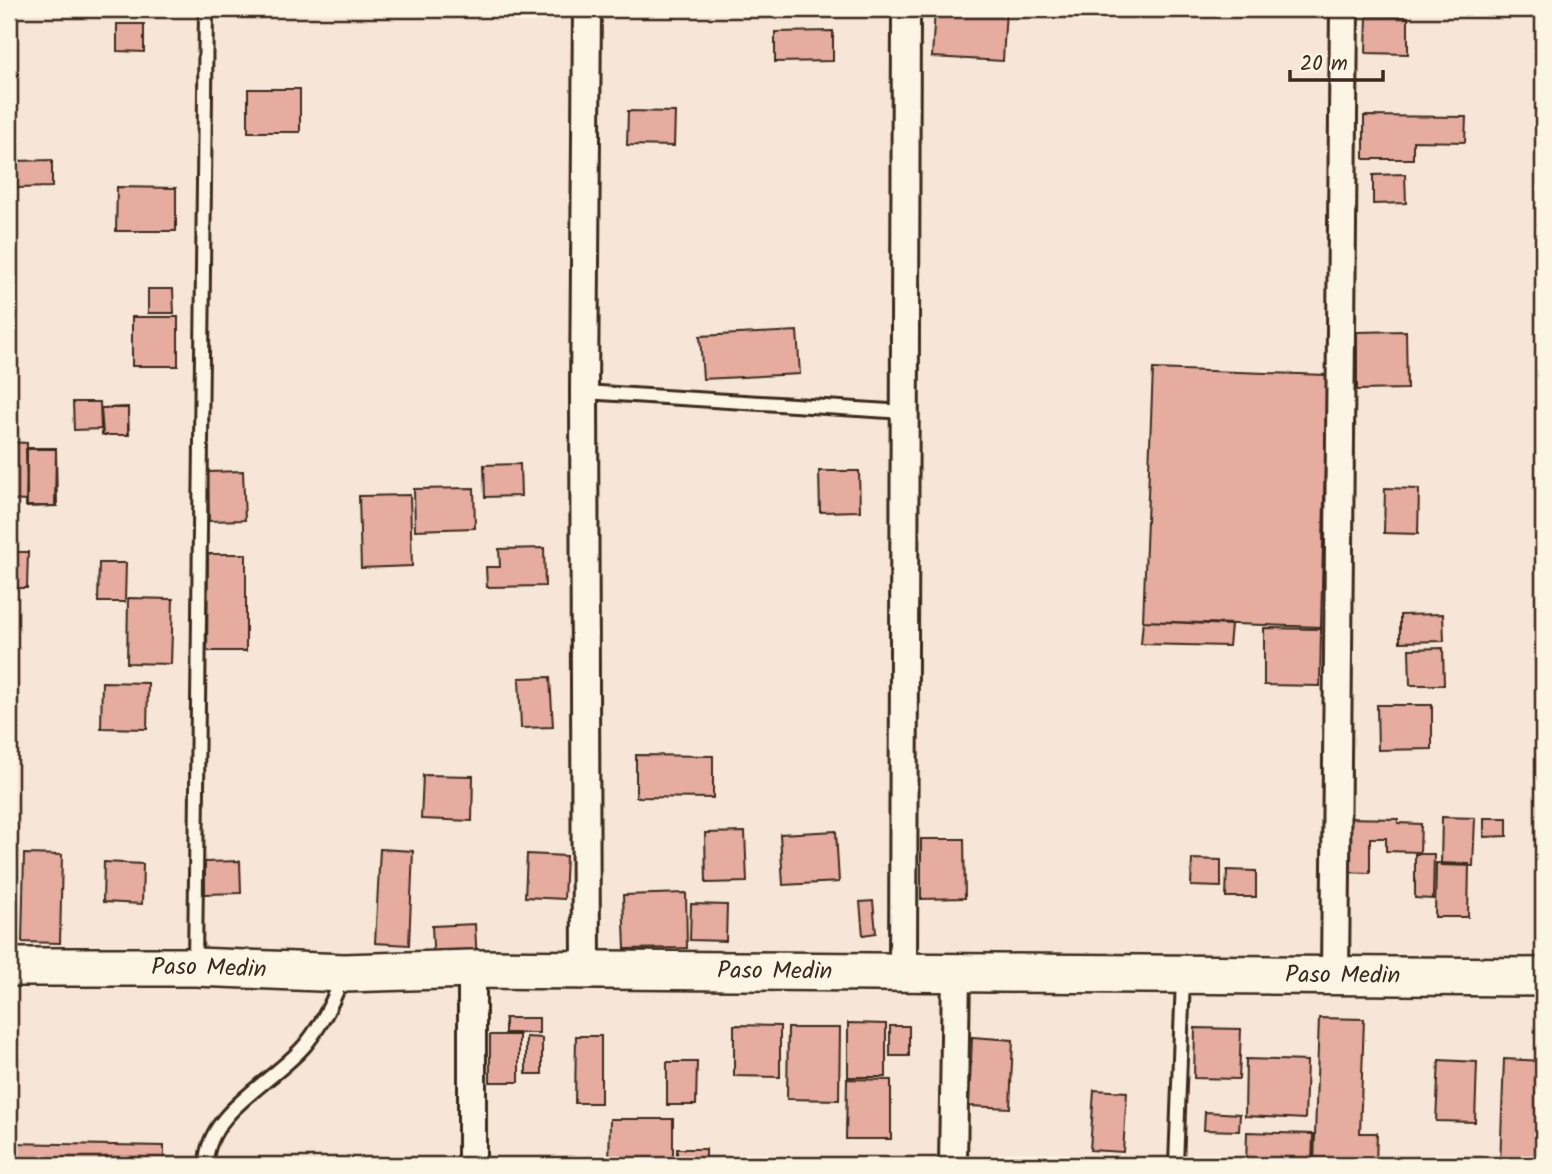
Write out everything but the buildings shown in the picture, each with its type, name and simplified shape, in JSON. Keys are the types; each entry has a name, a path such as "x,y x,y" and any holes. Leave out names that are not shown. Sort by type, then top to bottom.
{"street":[{"path":"586,969 584,392 587,9"},
{"path":"903,971 906,9"},
{"path":"1335,975 1344,9"},
{"name":"Paso Medin","path":"9,967 195,967 344,973 586,969 1543,977"},
{"path":"472,969 472,1165"},
{"path":"953,1165 956,971"}],"lane":[{"path":"195,967 206,9"},
{"path":"584,392 905,412"},
{"path":"206,1165 211,1136 225,1118 305,1045 331,1006 344,973"},
{"path":"1176,1165 1184,974"}]}
